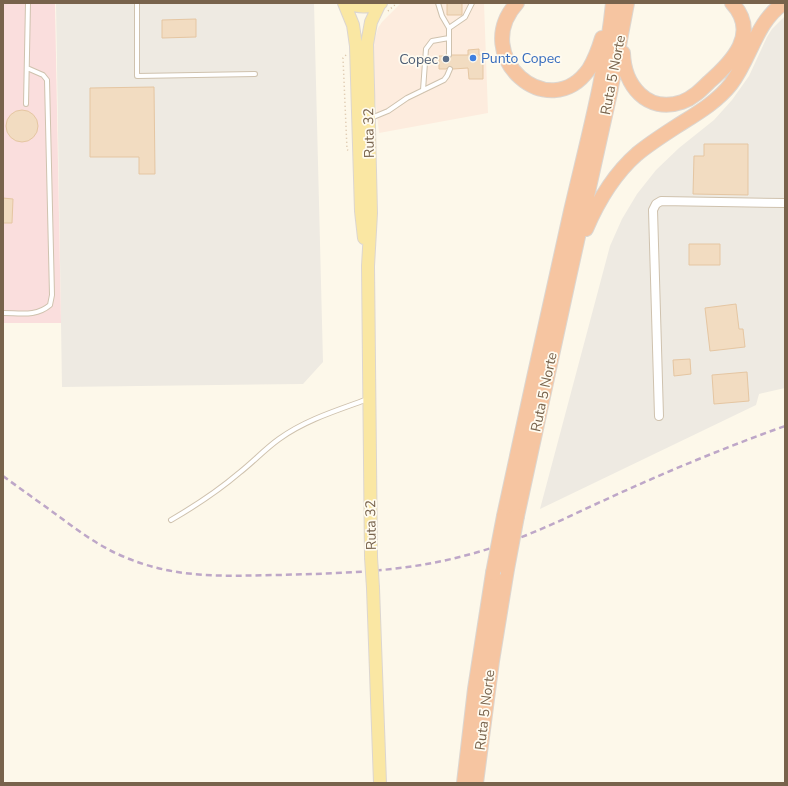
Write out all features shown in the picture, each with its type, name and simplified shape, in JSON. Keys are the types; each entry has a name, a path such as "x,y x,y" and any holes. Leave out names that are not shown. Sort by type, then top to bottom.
{"highway":[{"path":"517,3 508,14 504,27 502,42 505,56 511,68 520,78 532,86 545,89 565,88 578,81 583,75 593,62 613,7"},
{"name":"Ruta 5 Norte","path":"511,516 569,277 612,86 626,3"},
{"path":"623,28 624,66 628,79 635,90 646,99 659,104 680,102 699,92 722,71 738,49 744,34 743,22 738,10 732,3"},
{"path":"569,277 592,215 612,182 637,154 706,107 732,84 763,25 775,10 784,3"},
{"name":"Ruta 5 Norte","path":"476,783 474,744 479,662 511,516 542,343 600,83 613,7"},
{"name":"Ruta 5 Norte","path":"464,783 474,744"}],"main road":[{"name":"Ruta 32","path":"344,3 353,25 355,37 363,119"},
{"path":"348,3 365,7 380,3"},
{"name":"Ruta 32","path":"380,3 371,22 367,44 363,119 361,211 368,266 371,557 380,783"}],"street":[{"path":"659,416 653,210 656,204 661,201 785,203"}],"lane":[{"path":"26,104 28,3"},
{"path":"137,3 137,76 255,74"},
{"path":"438,3 442,16 449,28 450,55"},
{"path":"449,28 465,17 472,3"},
{"path":"423,90 426,49 432,41 449,38"},
{"path":"3,313 36,314 50,305 52,295 47,80 43,75 27,68"},
{"path":"363,119 388,111 407,98 444,80 448,76 450,69"},
{"path":"171,520 227,483 267,448 291,431 325,415 370,398"}],"shaded area":[{"path":"3,3 55,3 61,323 3,323"},
{"path":"56,3 314,3 323,362 303,384 62,387"},
{"path":"401,3 484,3 488,113 379,133 375,97 374,42 378,28 382,22"},
{"path":"785,16 785,388 759,394 756,405 540,509 610,246 622,219 637,194 656,170 679,148 714,120 732,100 749,76 772,29"}],"building":[{"path":"447,3 462,3 462,15 447,15"},
{"path":"196,19 196,37 162,38 162,20"},
{"path":"479,49 479,55 483,55 483,79 469,79 468,68 453,69 450,66 446,69 439,69 439,56 446,56 449,58 452,55 468,55 468,50"},
{"path":"154,87 155,174 139,174 139,157 90,157 90,88"},
{"path":"19,110 25,110 34,114 38,126 34,138 25,142 19,142 10,138 6,129 6,123 10,114"},
{"path":"704,144 748,144 748,195 693,194 694,156 704,156"},
{"path":"3,198 13,199 12,223 3,223"},
{"path":"689,244 720,244 720,265 689,265"},
{"path":"736,304 739,329 743,329 745,347 710,351 705,308"},
{"path":"690,359 691,374 674,376 673,360"},
{"path":"747,372 749,401 714,404 712,375"}],"railway":[{"path":"3,476 98,543 122,556 161,569 199,574 237,576 355,572 404,568 428,564 453,559 498,546 555,523 687,464 785,426"}],"place":[{"name":"Punto Copec","path":"473,58"},
{"name":"Copec","path":"446,59"}]}
